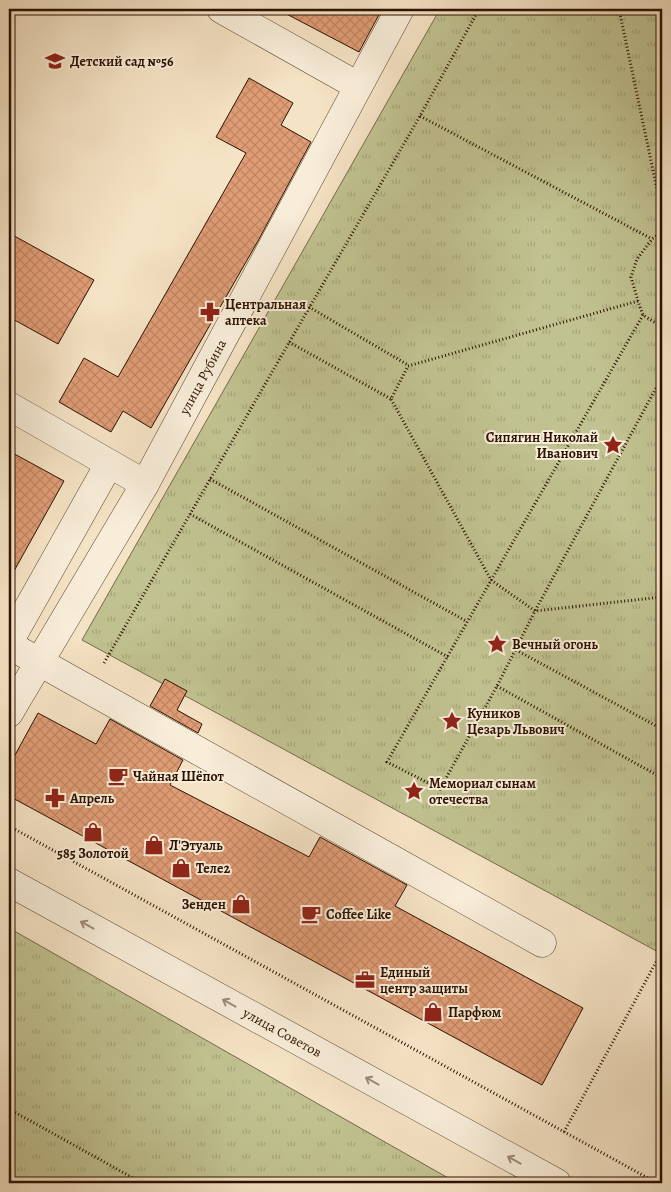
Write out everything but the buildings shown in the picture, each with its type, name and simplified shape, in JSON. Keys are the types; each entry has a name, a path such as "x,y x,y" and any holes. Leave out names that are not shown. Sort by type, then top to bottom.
{"street":[{"path":"221,9 358,86"},
{"name":"улица Рубина","path":"9,714 145,484 400,9"},
{"path":"9,406 145,484"},
{"path":"109,464 9,643 542,943"},
{"name":"улица Советов","path":"9,882 557,1183"}],"path":[{"path":"88,689 420,116 479,9"},
{"path":"618,9 662,213"},
{"path":"420,116 652,239"},
{"path":"662,232 652,239 637,259 631,276 644,315 662,327"},
{"path":"309,307 408,366 638,301"},
{"path":"644,315 386,762 440,789 662,377"},
{"path":"289,342 391,399 491,580 535,611 662,597"},
{"path":"391,399 408,366"},
{"path":"210,479 466,621"},
{"path":"190,514 448,657"},
{"path":"516,650 662,729"},
{"path":"497,686 662,778"},
{"path":"9,826 657,1183"},
{"path":"564,1132 662,951"},
{"path":"9,1109 142,1183"}],"green space":[{"path":"440,9 662,9 662,954 82,640"},
{"path":"9,928 457,1183 9,1183"}],"place":[{"name":"Детский сад №56","path":"55,61"},
{"name":"Центральная аптека","path":"210,312"},
{"name":"Сипягин Николай Иванович","path":"613,445"},
{"name":"Вечный огонь","path":"497,644"},
{"name":"Куников Цезарь Львович","path":"452,721"},
{"name":"Чайная Шёпот","path":"118,776"},
{"name":"Мемориал сынам отечества","path":"414,791"},
{"name":"Апрель","path":"55,798"},
{"name":"585 Золотой","path":"93,832"},
{"name":"Л'Этуаль","path":"154,845"},
{"name":"Теле2","path":"181,868"},
{"name":"Зенден","path":"241,904"},
{"name":"Coffee Like","path":"311,914"},
{"name":"Единый центр защиты","path":"365,980"},
{"name":"Парфюм","path":"433,1012"}]}
